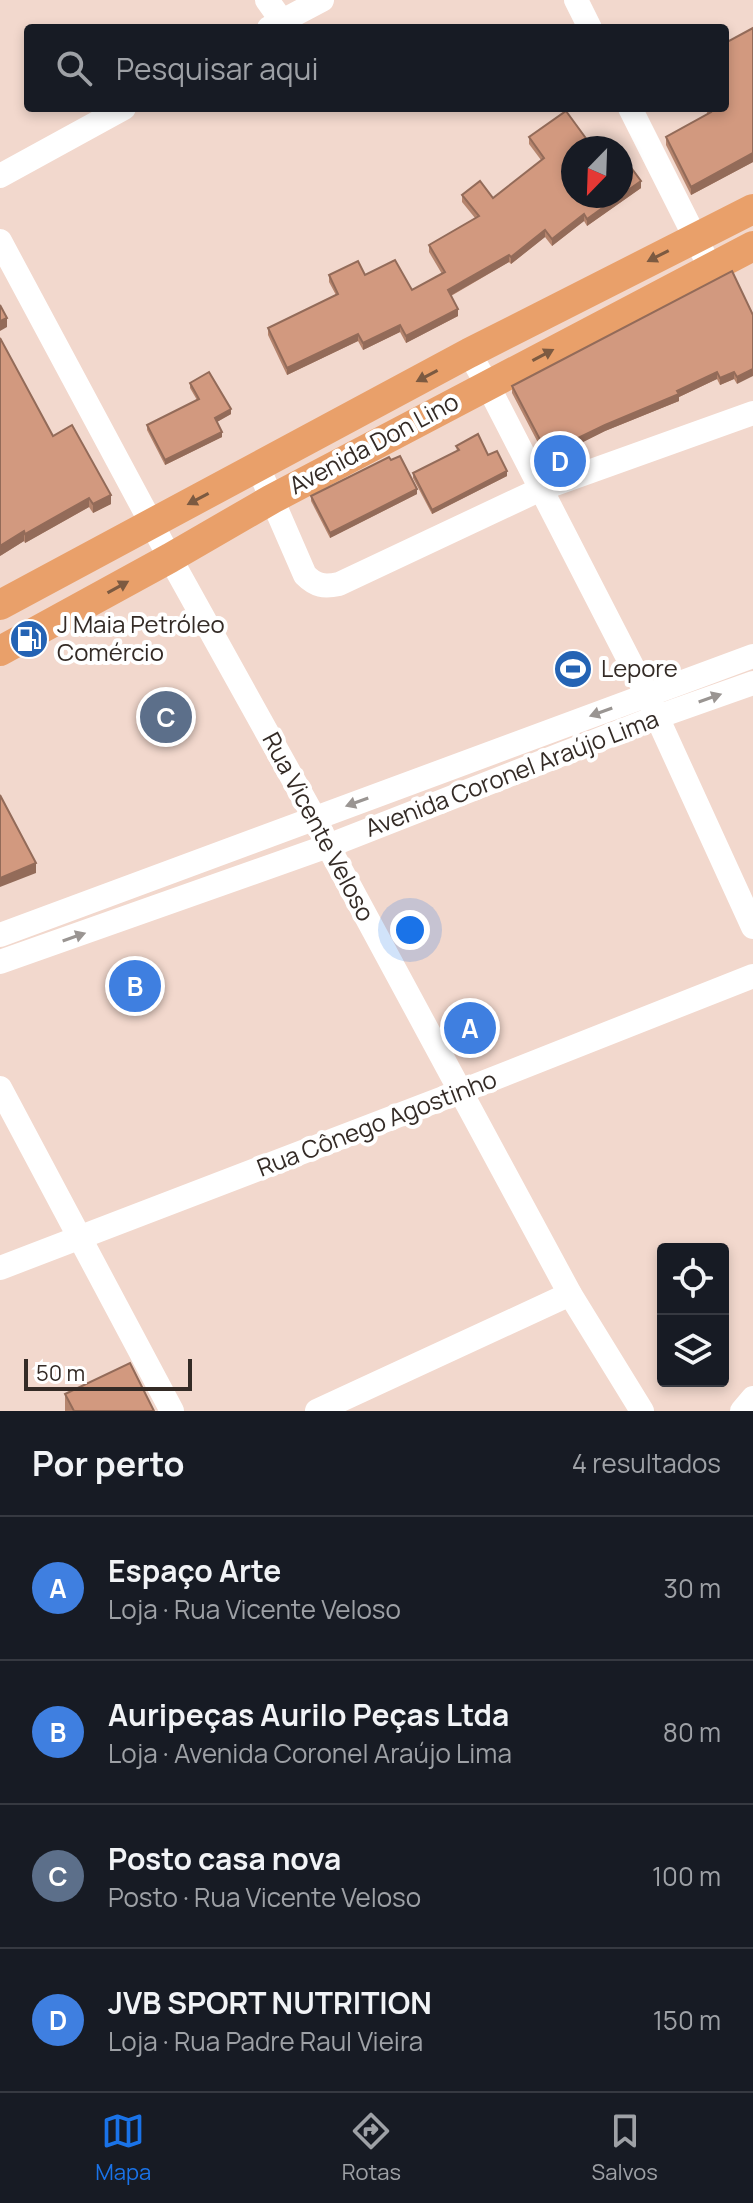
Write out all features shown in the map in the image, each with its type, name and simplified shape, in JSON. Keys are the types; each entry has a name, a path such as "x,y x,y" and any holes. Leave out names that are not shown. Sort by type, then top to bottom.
{"main road":[{"name":"Avenida Don Lino","path":"0,605 469,353 753,209"},
{"name":"Avenida Don Lino","path":"0,651 272,499 753,246"}],"street":[{"path":"267,0 275,24 322,0"},
{"path":"576,0 588,24"},
{"path":"0,176 117,112"},
{"path":"632,112 710,267"},
{"name":"Rua Vicente Veloso","path":"0,241 570,1294 642,1411"},
{"path":"469,353 652,706 753,927"},
{"path":"258,467 305,575 326,587 339,584 541,489 753,413"},
{"name":"Avenida Coronel Araújo Lima","path":"0,962 328,846 496,779 753,656"},
{"name":"Avenida Coronel Araújo Lima","path":"0,935 484,755 652,706 753,683"},
{"path":"484,755 496,779"},
{"path":"97,901 109,925"},
{"name":"Rua Cônego Agostinho","path":"0,1268 753,976"},
{"path":"0,1088 172,1411"},
{"path":"317,1411 570,1294"},
{"path":"742,1411 753,1398"}],"building":[{"path":"753,28 753,153 691,187 666,137 711,112 729,112 729,41"},
{"path":"567,112 584,136 561,136 561,208 602,208 587,219 584,214 552,239 545,230 511,257 509,255 448,290 458,309 406,336 400,325 363,343 358,334 287,368 268,328 338,294 329,275 358,261 365,275 395,260 412,290 445,272 429,245 479,216 462,195 480,181 493,198 544,158 529,137"},
{"path":"633,170 641,181 633,187"},
{"path":"732,271 753,315 753,369 737,377 734,372 720,378 717,372 677,391 679,394 547,453 512,386"},
{"path":"0,305 7,318 0,321"},
{"path":"0,338 53,436 72,425 111,495 93,504 89,498 0,546"},
{"path":"209,372 231,409 215,418 222,432 165,460 147,425 199,399 190,383"},
{"path":"478,434 488,455 497,451 507,471 432,510 413,473 459,450 456,446"},
{"path":"400,456 417,489 330,533 311,496 389,457 391,460"},
{"path":"0,795 36,863 0,878"},
{"path":"130,1363 154,1411 74,1411 65,1394"}],"place":[{"name":"JVB SPORT NUTRITION","path":"560,461"},
{"name":"J Maia Petróleo Comércio","path":"29,639"},
{"name":"Lepore","path":"573,669"},
{"name":"Posto casa nova","path":"166,717"},
{"name":"Auripeças Aurilo Peças Ltda","path":"135,986"},
{"name":"Espaço Arte","path":"470,1028"}]}
